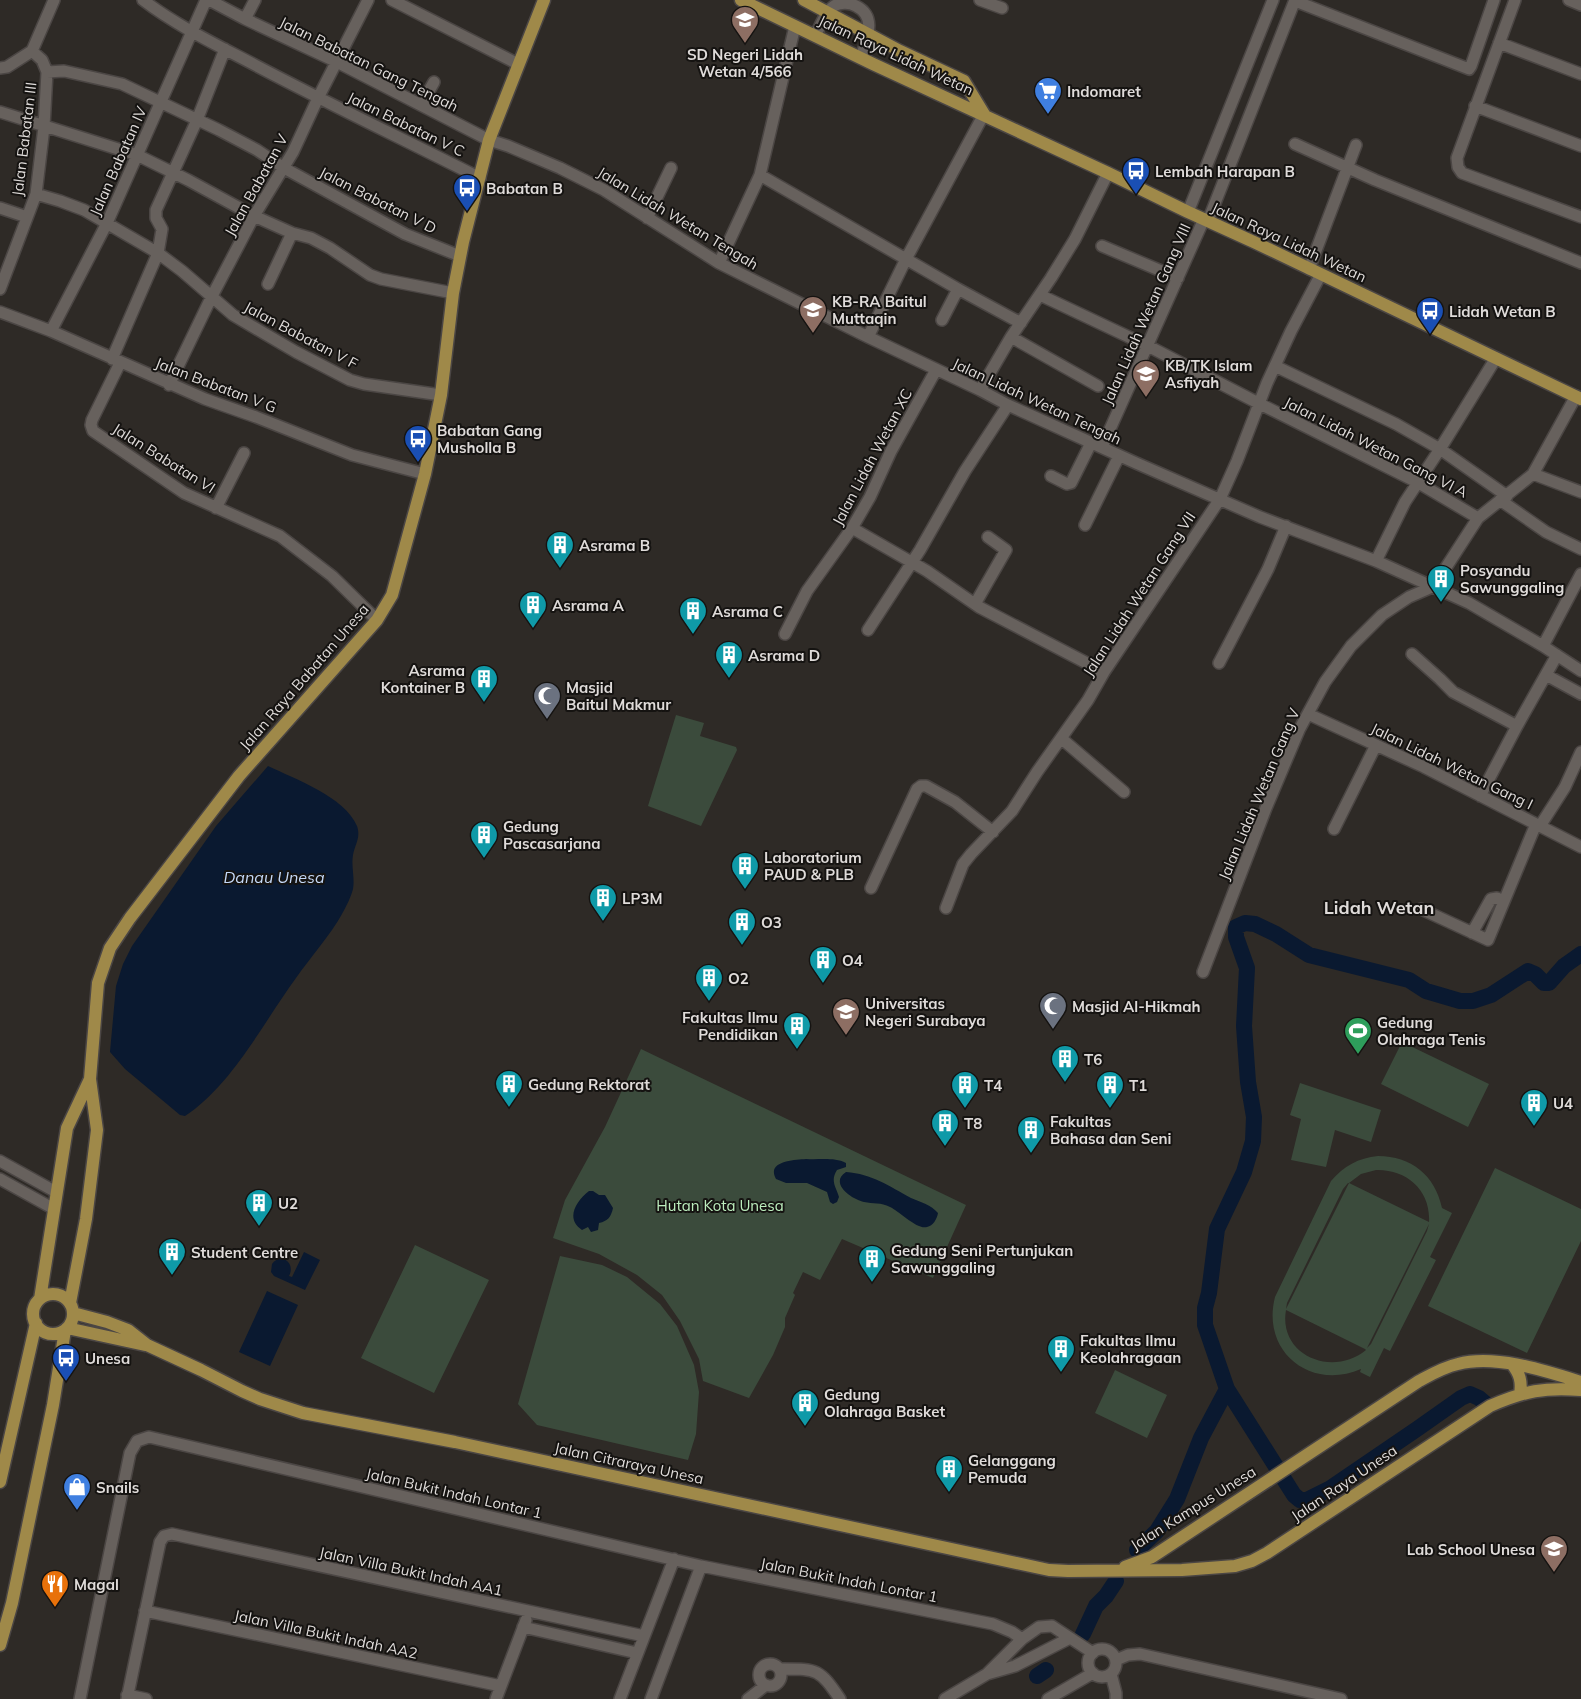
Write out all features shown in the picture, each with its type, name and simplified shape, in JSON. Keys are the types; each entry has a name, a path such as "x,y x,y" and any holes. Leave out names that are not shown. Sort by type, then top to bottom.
{"main road":[{"name":"Jalan Raya Babatan Unesa","path":"90,1079 98,983 110,948 130,918 239,776 377,620 392,595 425,474 441,396 453,293 460,256 489,140 544,0"},
{"name":"Jalan Raya Lidah Wetan","path":"741,0 1578,398"},
{"name":"Jalan Raya Lidah Wetan","path":"804,0 900,51 964,81 984,114"},
{"path":"66,1328 60,1332 49,1333 43,1331 34,1318 34,1307 41,1293 67,1128 90,1079"},
{"path":"0,1645 12,1603 50,1424 66,1328 72,1318 71,1304 86,1219 97,1130 90,1079"},
{"path":"67,1128 82,1119 89,1121 97,1130"},
{"path":"41,1293 59,1295 71,1304"},
{"name":"Jalan Citraraya Unesa","path":"71,1304 128,1330 147,1345 260,1400 304,1413 455,1442 1049,1570 1115,1570"},
{"path":"0,1482 36,1323"},
{"name":"Jalan Citraraya Unesa","path":"66,1328 147,1345"},
{"name":"Jalan Kampus Unesa","path":"1115,1570 1147,1559 1419,1381 1436,1372 1459,1363 1473,1361 1512,1364"},
{"path":"1512,1364 1581,1382"},
{"path":"1512,1364 1521,1378 1520,1394"},
{"name":"Jalan Raya Unesa","path":"1115,1570 1182,1570 1235,1566 1252,1561 1490,1406 1520,1394 1544,1389 1581,1390"},
{"path":"1171,1544 1169,1560 1176,1568 1182,1570"}],"street":[{"path":"32,51 54,0"},
{"name":"Jalan Babatan V C","path":"143,0 164,16 224,49 480,178"},
{"name":"Jalan Babatan IV","path":"51,331 107,223 192,31 208,0"},
{"name":"Jalan Babatan Gang Tengah","path":"208,0 337,62 489,140"},
{"path":"245,19 255,0"},
{"name":"Jalan Babatan V","path":"169,385 211,298 254,216 293,152 368,0"},
{"path":"392,0 518,64"},
{"path":"980,0 1002,8"},
{"path":"1188,212 1273,0"},
{"path":"1295,0 1469,69 1494,0"},
{"name":"Jalan Lidah Wetan Gang VIII","path":"1102,447 1178,278 1219,193 1295,0"},
{"path":"1515,0 1457,158 1458,167 1462,173 1581,217"},
{"path":"1569,0 1581,5"},
{"path":"815,36 828,12 834,6 850,1 865,5 869,20 868,33 861,58"},
{"path":"719,263 760,175 795,26"},
{"path":"1260,32 1280,39"},
{"path":"1499,43 1581,74"},
{"path":"1254,48 1273,55"},
{"name":"Jalan Babatan VI","path":"224,49 197,120 156,210 156,218 162,229 158,253 91,425 93,431 184,493 280,536 332,576 377,620"},
{"name":"Jalan Babatan III","path":"0,68 8,67 32,51 42,60 47,72 44,127 36,194 0,289"},
{"name":"Jalan Babatan V D","path":"47,72 64,71 122,84 257,150 284,168 405,234 460,256"},
{"path":"421,105 434,82"},
{"path":"1475,106 1581,146"},
{"path":"0,112 137,155 174,172 254,216 292,233 311,238 330,248 370,275 381,279 453,293"},
{"path":"868,337 906,258 984,114"},
{"name":"Jalan Lidah Wetan Tengah","path":"489,140 560,168 604,190 719,263 1008,405 1119,456 1286,526 1376,560 1469,603 1543,646 1581,671"},
{"path":"1295,144 1346,168 1581,262"},
{"name":"Jalan Lidah Wetan Gang VII","path":"946,908 963,864 1012,812 1220,499 1315,272 1346,168 1356,144"},
{"path":"647,218 671,168"},
{"path":"980,390 1011,337 1075,240 1108,173"},
{"path":"760,175 1021,323"},
{"path":"1200,185 1219,193"},
{"name":"Jalan Babatan V F","path":"36,194 76,207 158,253 233,315 296,352 350,380 364,384 441,396"},
{"path":"0,208 27,217"},
{"path":"268,284 292,233"},
{"path":"1102,246 1178,278"},
{"path":"942,320 958,289"},
{"name":"Jalan Lidah Wetan Gang VI A","path":"1040,295 1148,346 1417,482 1478,518"},
{"name":"Jalan Babatan V G","path":"0,312 51,331 169,385 352,454 425,474"},
{"path":"1011,337 1098,386"},
{"path":"1376,560 1405,502 1496,358"},
{"path":"1275,366 1396,424 1440,449 1546,532 1581,549"},
{"name":"Jalan Lidah Wetan XC","path":"785,634 807,591 852,528 881,475 891,451 936,370"},
{"path":"1432,587 1478,518 1533,474 1578,398"},
{"path":"868,630 965,471 1008,405"},
{"path":"1051,476 1067,484 1071,483 1091,443"},
{"path":"216,508 244,453"},
{"path":"1085,525 1119,456"},
{"path":"1533,474 1581,492"},
{"path":"1219,662 1268,569 1286,526"},
{"path":"852,528 911,562 975,604 1104,672"},
{"path":"975,604 1006,550 1006,548 988,537"},
{"path":"1543,646 1581,574"},
{"name":"Jalan Lidah Wetan Gang V","path":"1202,972 1266,808 1299,730 1325,682 1351,646 1382,615 1409,597 1432,587"},
{"path":"1412,654 1453,692 1517,726"},
{"path":"1480,796 1557,655"},
{"path":"1546,675 1581,694"},
{"name":"Jalan Lidah Wetan Gang I","path":"1308,714 1424,767 1581,847"},
{"path":"1062,739 1124,792"},
{"path":"1334,829 1376,746"},
{"path":"1421,909 1486,940 1489,939 1503,901 1538,825 1565,787 1581,752"},
{"path":"871,888 917,790 922,786 926,786 955,802 992,832"},
{"path":"1472,933 1491,899 1497,898 1503,901"},
{"path":"0,1161 56,1192"},
{"path":"0,1179 54,1209"},
{"name":"Jalan Bukit Indah Lontar 1","path":"80,1699 130,1453 137,1441 149,1438 701,1566 993,1624 1012,1632 1022,1639"},
{"name":"Jalan Villa Bukit Indah AA1","path":"145,1611 160,1542 164,1536 172,1534 644,1636"},
{"path":"620,1699 674,1559"},
{"path":"654,1698 701,1566"},
{"path":"145,1611 127,1697 146,1699"},
{"name":"Jalan Villa Bukit Indah AA2","path":"145,1611 501,1686"},
{"path":"496,1699 529,1612"},
{"path":"945,1699 987,1674 1022,1639 1039,1627 1052,1626 1093,1653 1104,1650 1111,1653 1116,1660 1115,1668 1111,1674 1102,1677 1093,1673 1089,1662 1093,1653"},
{"path":"524,1627 637,1654"},
{"path":"987,1674 1015,1666 1070,1638"},
{"path":"1116,1660 1128,1655 1140,1654 1341,1699"},
{"path":"780,1669 781,1676 773,1686 766,1685 760,1680 760,1669 770,1664 780,1669 806,1669 821,1674 827,1679 840,1699"},
{"path":"1048,1699 1064,1694 1093,1673"},
{"path":"1111,1674 1116,1699"},
{"path":"748,1699 766,1685"}],"green space":[{"path":"676,715 704,723 700,736 736,747 737,750 701,826 648,806"},
{"path":"1402,1042 1489,1084 1468,1127 1381,1084"},
{"name":"Hutan Kota Unesa","path":"641,1049 966,1205 933,1278 842,1239 820,1280 803,1272 793,1293 795,1295 785,1318 785,1327 773,1355 749,1398 703,1381 699,1359 680,1321 662,1295 637,1275 599,1254 553,1238 565,1200 605,1127"},
{"path":"1300,1083 1381,1110 1371,1142 1335,1130 1326,1167 1291,1160 1301,1119 1290,1115"},
{"path":"1378,1156 1401,1159 1420,1170 1434,1186 1442,1208 1452,1213 1430,1257 1436,1260 1390,1351 1384,1348 1370,1377 1360,1372 1361,1369 1342,1374 1324,1375 1308,1370 1294,1361 1283,1349 1275,1334 1273,1316 1275,1297 1331,1181 1352,1164","holes":["1376,1170 1397,1173 1406,1178 1421,1191 1426,1200 1429,1222 1349,1183 1361,1174","1349,1183 1286,1309 1287,1303 1343,1189","1429,1224 1371,1344 1367,1348","1286,1310 1366,1350 1352,1358 1338,1362 1324,1362 1310,1357 1299,1350 1290,1339 1286,1326"]},
{"path":"1495,1168 1581,1209 1581,1241 1527,1353 1428,1306"},
{"path":"415,1245 489,1280 434,1393 361,1358"},
{"path":"560,1256 602,1265 627,1277 660,1304 677,1326 694,1365 699,1392 696,1434 688,1460 537,1425 518,1404"},
{"path":"1115,1370 1167,1395 1147,1438 1095,1413"}],"water":[{"name":"Danau Unesa","path":"268,766 318,790 342,806 351,816 357,826 358,834 353,859 353,889 347,905 337,922 232,1071 202,1103 185,1116 180,1115 125,1069 110,1052 116,986 123,964 132,946 216,826"},
{"path":"832,1159 846,1163 846,1167 837,1170 834,1177 834,1184 839,1197 837,1202 833,1204 830,1202 827,1192 807,1183 786,1183 776,1179 774,1173 778,1165 789,1161"},
{"path":"846,1172 872,1178 929,1206 938,1213 936,1220 927,1227 918,1226 887,1205 864,1202 853,1198 841,1186 841,1176"},
{"path":"589,1191 605,1195 613,1208 609,1218 599,1223 598,1230 591,1232 588,1227 582,1230 577,1226 573,1215 580,1200"},
{"path":"304,1252 320,1260 305,1290 274,1276 271,1272 272,1264 279,1259 283,1259 291,1267 289,1276 292,1277"},
{"path":"267,1291 298,1305 270,1366 239,1352"}],"waterway":[{"path":"1137,1550 1157,1531 1177,1499 1201,1438 1227,1389 1205,1325 1205,1308 1209,1293 1217,1229 1244,1172 1253,1141 1254,1117 1248,1082 1244,1026 1247,968 1236,937 1236,927 1245,923 1255,924 1276,934 1309,955 1409,980 1426,991 1460,1001 1473,1001 1491,995 1528,971 1535,974 1544,983 1549,983 1564,966 1581,954"},
{"path":"1227,1389 1294,1495 1300,1500 1307,1500 1329,1489 1461,1398 1470,1394 1486,1404"},
{"path":"1083,1634 1096,1606 1106,1596 1116,1581"},
{"path":"1037,1676 1046,1670"}],"place":[{"name":"SD Negeri Lidah Wetan 4/566","path":"745,44"},
{"name":"Indomaret","path":"1048,115"},
{"name":"Lembah Harapan B","path":"1136,195"},
{"name":"Babatan B","path":"467,212"},
{"name":"KB-RA Baitul Muttaqin","path":"813,334"},
{"name":"Lidah Wetan B","path":"1430,335"},
{"name":"KB/TK Islam Asfiyah","path":"1146,398"},
{"name":"Babatan Gang Musholla B","path":"418,463"},
{"name":"Asrama B","path":"560,569"},
{"name":"Posyandu Sawunggaling","path":"1441,603"},
{"name":"Asrama A","path":"533,629"},
{"name":"Asrama C","path":"693,635"},
{"name":"Asrama D","path":"729,679"},
{"name":"Asrama Kontainer B","path":"484,703"},
{"name":"Masjid Baitul Makmur","path":"547,720"},
{"name":"Gedung Pascasarjana","path":"484,859"},
{"name":"Laboratorium PAUD & PLB","path":"745,890"},
{"name":"LP3M","path":"603,922"},
{"name":"O3","path":"742,946"},
{"name":"O4","path":"823,984"},
{"name":"O2","path":"709,1002"},
{"name":"Masjid Al-Hikmah","path":"1053,1030"},
{"name":"Universitas Negeri Surabaya","path":"846,1036"},
{"name":"Fakultas Ilmu Pendidikan","path":"797,1050"},
{"name":"Gedung Olahraga Tenis","path":"1358,1055"},
{"name":"T6","path":"1065,1083"},
{"name":"Gedung Rektorat","path":"509,1108"},
{"name":"T4","path":"965,1109"},
{"name":"T1","path":"1110,1109"},
{"name":"U4","path":"1534,1127"},
{"name":"T8","path":"945,1147"},
{"name":"Fakultas Bahasa dan Seni","path":"1031,1154"},
{"name":"U2","path":"259,1227"},
{"name":"Student Centre","path":"172,1276"},
{"name":"Gedung Seni Pertunjukan Sawunggaling","path":"872,1283"},
{"name":"Fakultas Ilmu Keolahragaan","path":"1061,1373"},
{"name":"Unesa","path":"66,1382"},
{"name":"Gedung Olahraga Basket","path":"805,1427"},
{"name":"Gelanggang Pemuda","path":"949,1493"},
{"name":"Snails","path":"77,1511"},
{"name":"Lab School Unesa","path":"1554,1573"},
{"name":"Magal","path":"55,1608"}],"district":[{"name":"Lidah Wetan","path":"1379,907"}]}
